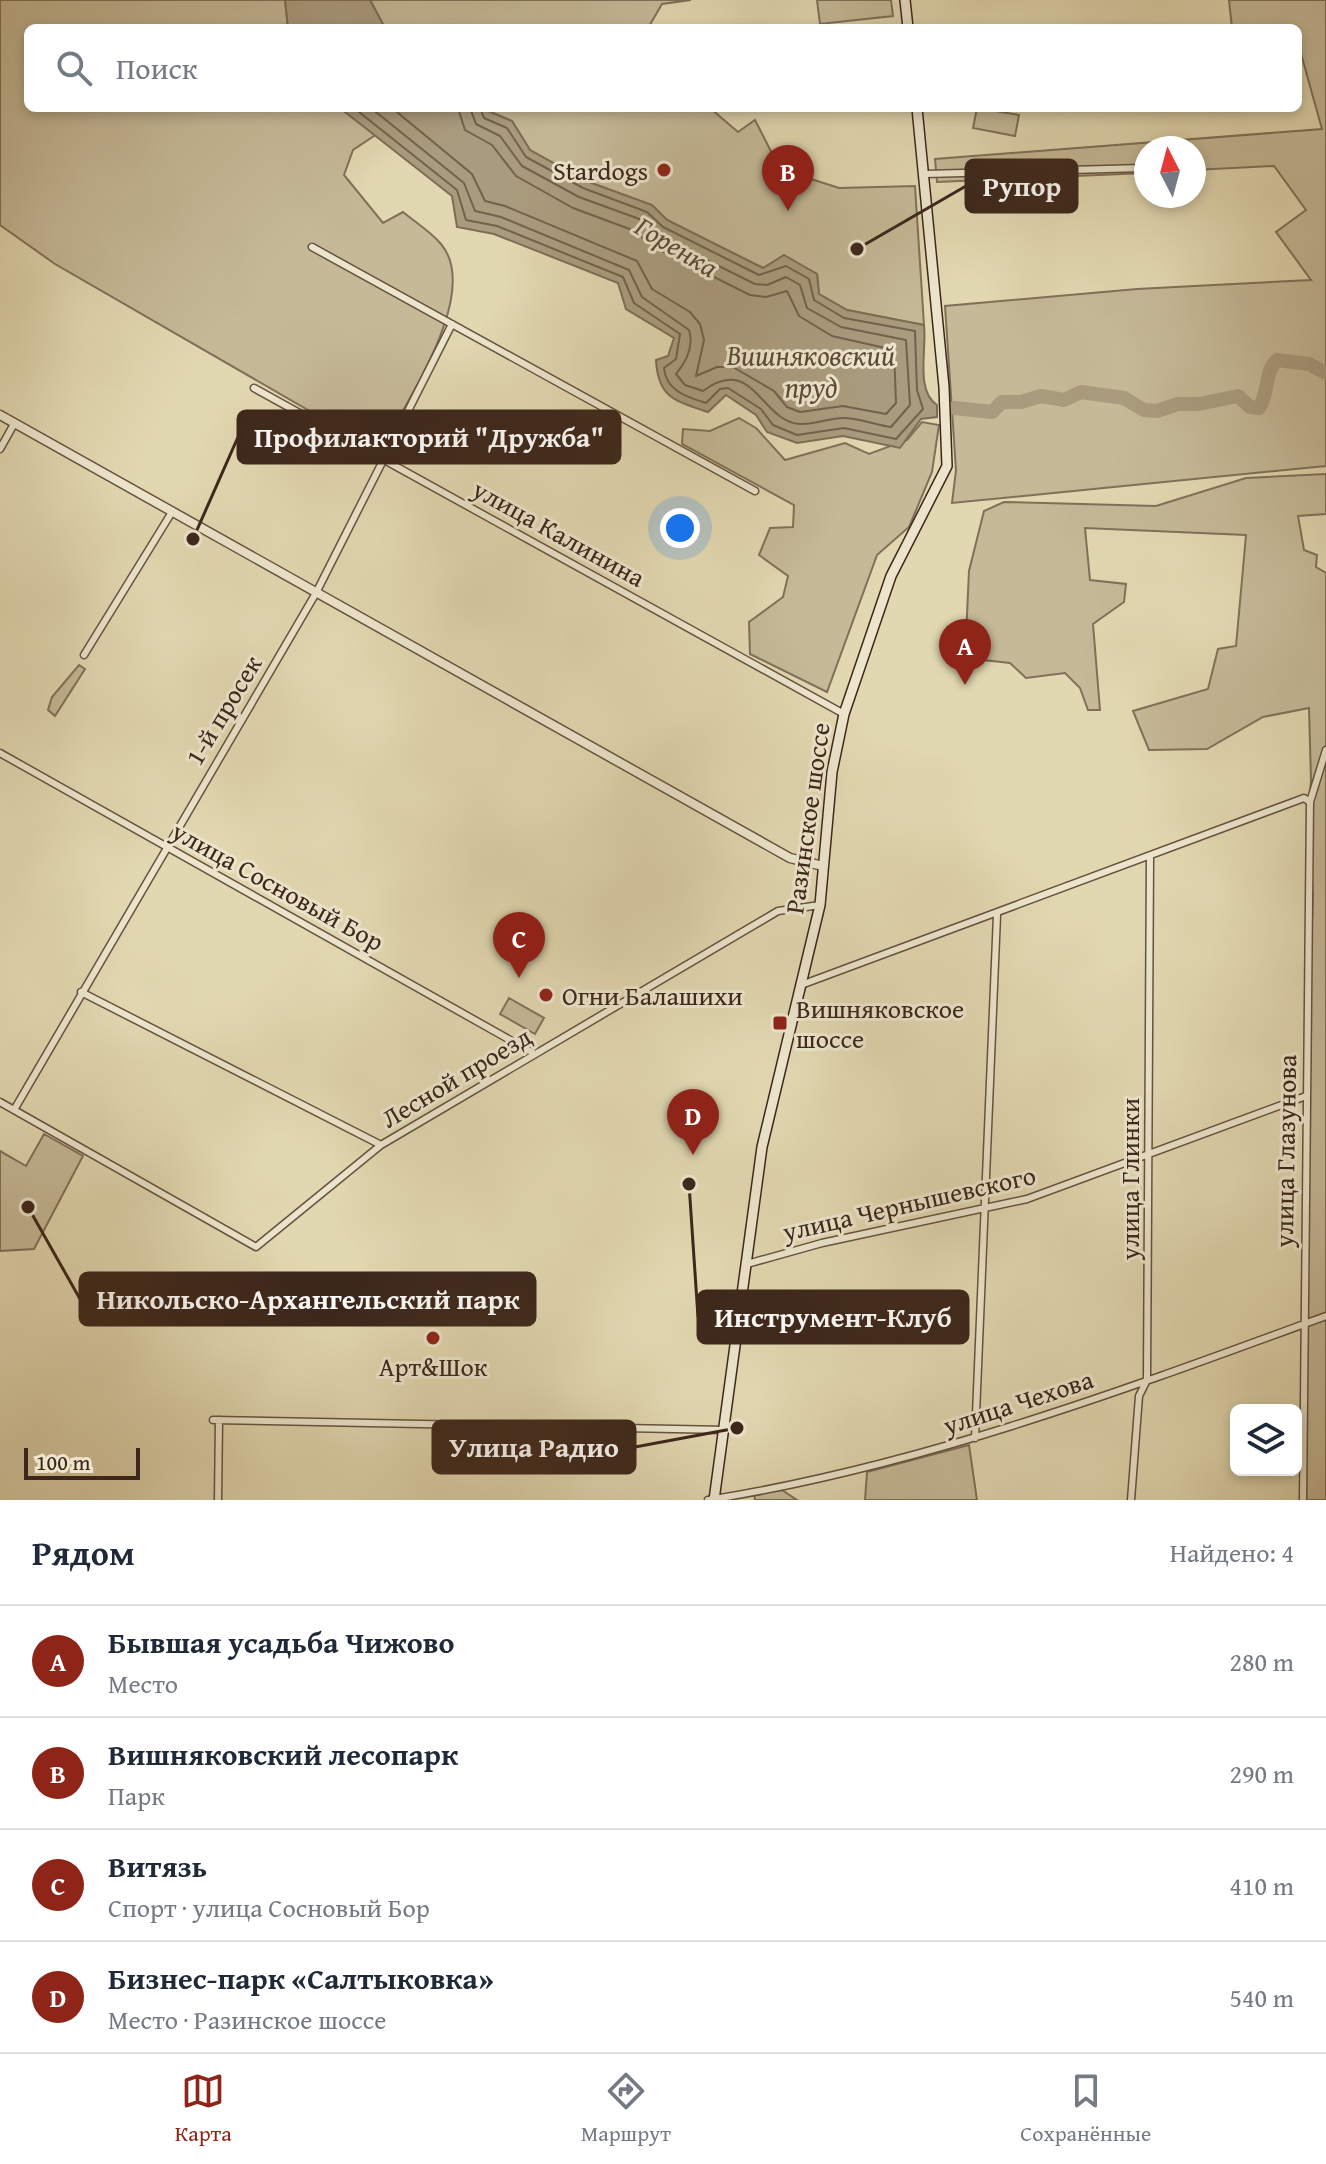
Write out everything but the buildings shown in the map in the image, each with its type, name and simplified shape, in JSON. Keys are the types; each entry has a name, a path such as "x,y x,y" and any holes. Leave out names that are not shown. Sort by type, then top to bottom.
{"main road":[{"path":"905,0 908,24"},
{"name":"Разинское шоссе","path":"714,1500 726,1430 762,1147 820,905 832,772 844,714 891,576 947,466 945,399 917,112"}],"street":[{"path":"925,174 1134,168"},
{"path":"312,247 755,491"},
{"name":"1-й просек","path":"14,1110 316,593 452,324"},
{"name":"улица Калинина","path":"254,388 844,714"},
{"path":"0,415 790,858 823,866"},
{"path":"0,449 14,424"},
{"path":"84,655 172,512"},
{"name":"улица Глазунова","path":"1303,1500 1310,802 1326,750"},
{"name":"улица Сосновый Бор","path":"0,753 535,1054"},
{"path":"800,985 997,915 1304,798 1310,802"},
{"name":"улица Глинки","path":"1131,1500 1139,1396 1147,1380 1150,857"},
{"name":"Лесной проезд","path":"14,1110 256,1247 381,1145 778,911 820,905"},
{"path":"975,1438 987,1210 997,915"},
{"path":"81,992 381,1145"},
{"name":"улица Чернышевского","path":"747,1264 822,1243 987,1210 1306,1096"},
{"path":"0,1102 14,1110"},
{"name":"улица Чехова","path":"708,1500 887,1463 975,1438 1326,1316"},
{"path":"218,1500 216,1420 726,1430"}],"shaded area":[{"path":"0,0 285,0 288,24 24,24 24,112 346,112 377,134 353,150 344,175 383,223 403,212 441,244 451,263 453,286 448,312 428,365 392,430 375,428 360,440 55,264 0,225"},
{"path":"370,0 691,0 662,4 650,24 383,24"},
{"path":"817,0 891,0 893,16 820,24"},
{"path":"1229,0 1326,0 1326,466 952,503 956,470 945,306 1137,289 1311,280 1276,232 1306,210 1274,166 1206,169 1206,138 1322,129 1302,57 1302,24 1232,24"},
{"path":"491,112 715,112 738,132 755,120 780,169 839,188 915,186 924,325 847,310 819,294 817,274 784,256 763,268 667,220 652,205 586,181 530,150 512,121"},
{"path":"976,112 1019,115 1015,136 973,128"},
{"path":"1134,144 1134,174 937,182 935,159"},
{"path":"739,418 756,428 785,460 845,443 869,454 907,440 922,422 939,425 932,472 909,527 877,555 827,692 750,654 749,622 783,597 788,576 759,555 770,528 793,527 794,505 682,444 683,429 710,431"},
{"path":"1326,474 1326,514 1298,516 1304,550 1317,555 1316,567 1326,573 1326,1500 1304,1500 1306,1096 1313,893 1307,831 1311,781 1309,708 1263,717 1207,749 1149,750 1133,711 1208,689 1218,649 1236,646 1246,535 1085,528 1090,580 1126,584 1124,602 1093,624 1100,710 1088,710 1080,688 1065,673 1026,678 1010,663 965,658 969,571 984,511 1004,502 1156,506 1246,478"},
{"path":"79,665 85,669 55,716 48,710 52,697"},
{"path":"509,998 544,1018 535,1034 500,1014"},
{"path":"44,1134 83,1156 34,1249 0,1251 0,1151 26,1166"},
{"path":"969,1445 977,1500 865,1500 867,1472"},
{"path":"782,1490 797,1500 755,1500 754,1494"}],"water":[{"path":"285,0 370,0 383,24 288,24"},
{"name":"Вишняковский пруд","path":"345,112 491,112 512,121 530,150 586,181 652,205 667,220 763,268 784,255 817,274 819,294 847,310 924,325 924,380 930,398 937,405 937,417 921,419 900,448 843,436 797,443 767,432 756,415 726,395 708,412 678,401 660,383 656,360 668,356 674,338 626,309 618,283 494,234 457,227 452,196"}],"waterway":[{"name":"Горенка","path":"955,408 992,412 1002,402 1021,402 1041,396 1064,400 1081,392 1124,398 1144,410 1157,411 1178,404 1199,404 1238,396 1250,407 1259,408 1270,371 1277,360 1309,364 1326,373"}],"place":[{"name":"Stardogs","path":"664,170"},
{"name":"Вишняковский лесопарк","path":"788,211"},
{"name":"Рупор","path":"857,249"},
{"name":"Профилакторий \"Дружба\"","path":"193,539"},
{"name":"Бывшая усадьба Чижово","path":"965,685"},
{"name":"Витязь","path":"519,978"},
{"name":"Огни Балашихи","path":"546,995"},
{"name":"Вишняковское шоссе","path":"780,1023"},
{"name":"Бизнес-парк «Салтыковка»","path":"693,1155"},
{"name":"Инструмент-Клуб","path":"689,1184"},
{"name":"Никольско-Архангельский парк","path":"28,1207"},
{"name":"Арт&Шок","path":"433,1338"},
{"name":"Улица Радио","path":"737,1428"}]}
